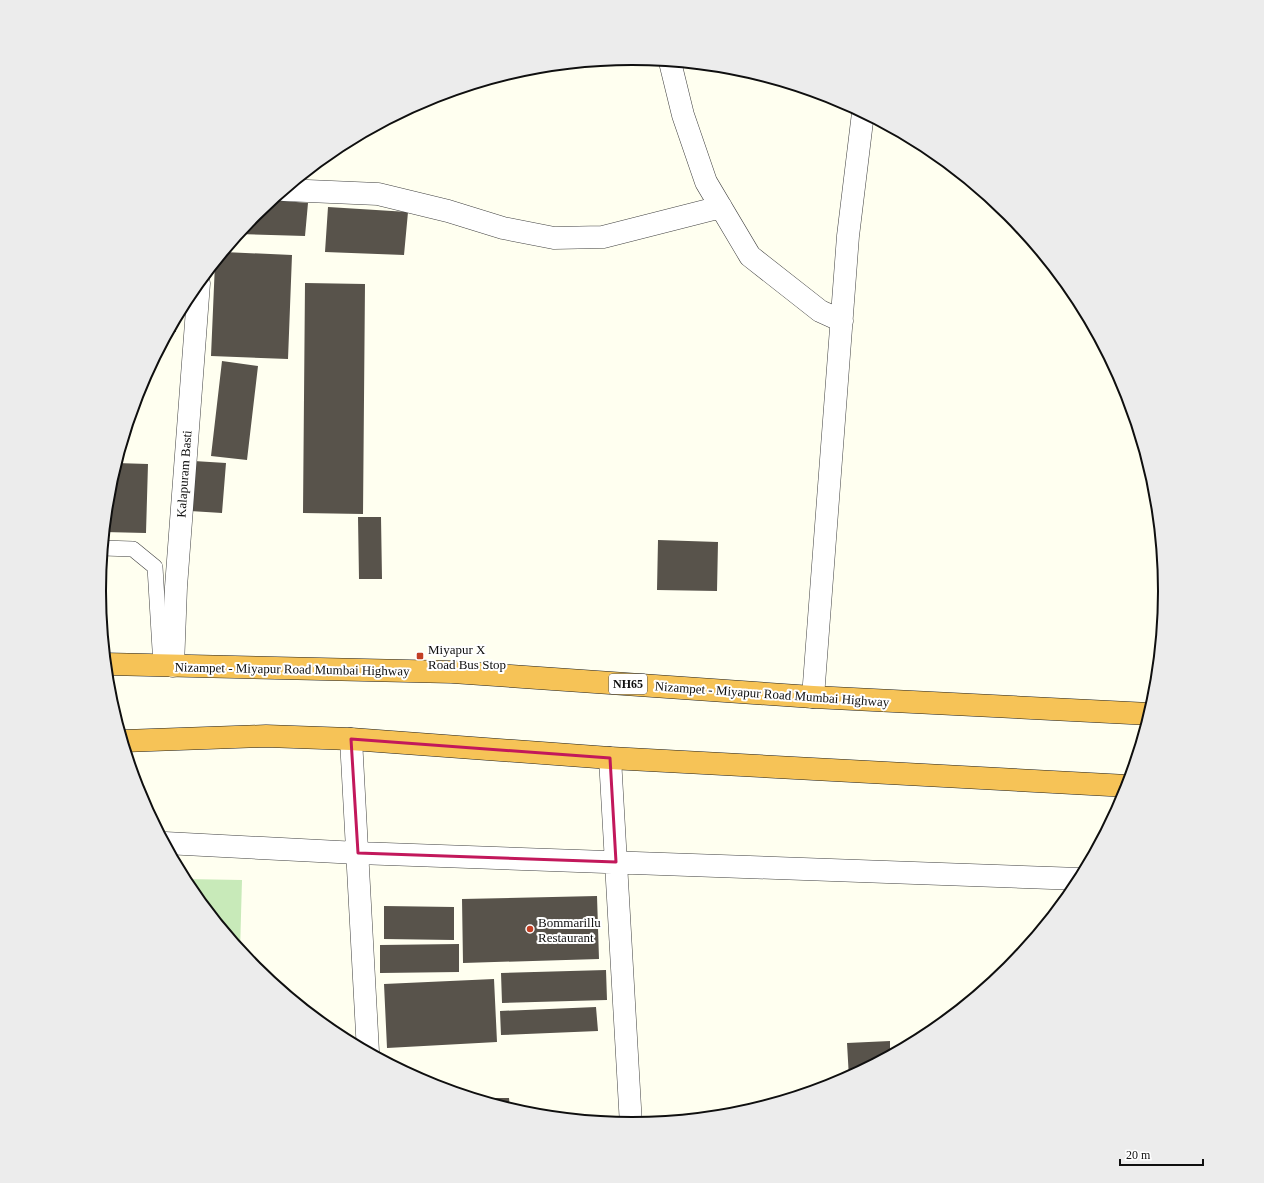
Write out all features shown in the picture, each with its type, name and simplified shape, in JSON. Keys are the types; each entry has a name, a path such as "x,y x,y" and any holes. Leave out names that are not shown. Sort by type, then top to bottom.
{"highway":[{"name":"Nizampet - Miyapur Road Mumbai Highway","path":"111,664 452,672 812,697 1144,714"},
{"path":"127,740 266,736 351,739 610,758 1121,786"}],"street":[{"path":"671,67 683,115 706,182 750,256 820,310 842,321"},
{"path":"812,697 848,236 862,118"},
{"path":"292,190 378,194 448,211 503,228 554,238 603,237 721,207"},
{"name":"Kalapuram Basti","path":"167,666 177,579 198,293"},
{"path":"351,739 368,1046"},
{"path":"610,758 631,1118"},
{"path":"170,843 358,854 1073,879"}],"lane":[{"path":"108,548 134,549 156,567 167,666"}],"highlighted area":[{"path":"351,739 610,758 616,862 358,853"}],"green space":[{"path":"191,879 242,880 240,943 214,912"}],"building":[{"path":"280,201 308,203 305,236 245,234"},
{"path":"328,207 408,212 404,255 325,252"},
{"path":"229,252 292,255 288,359 211,356 215,270"},
{"path":"305,283 365,284 363,514 303,513"},
{"path":"222,361 258,366 247,460 211,456"},
{"path":"194,461 226,463 222,513 190,511"},
{"path":"121,463 148,464 146,533 109,532"},
{"path":"358,517 381,517 382,579 359,579"},
{"path":"658,540 718,542 717,591 657,590"},
{"name":"Bommarillu Restaurant","path":"597,896 599,959 463,963 462,899"},
{"path":"384,906 454,907 454,940 384,939"},
{"path":"459,944 459,972 380,973 380,945"},
{"path":"606,970 607,1000 502,1003 501,973"},
{"path":"494,979 497,1042 387,1048 384,984"},
{"path":"596,1007 598,1031 501,1035 500,1011"},
{"path":"890,1041 890,1050 849,1071 847,1043"},
{"path":"489,1098 509,1098 509,1103"}],"place":[{"name":"Miyapur X Road Bus Stop","path":"420,656"},
{"name":"Bommarillu Restaurant","path":"530,929"}]}
